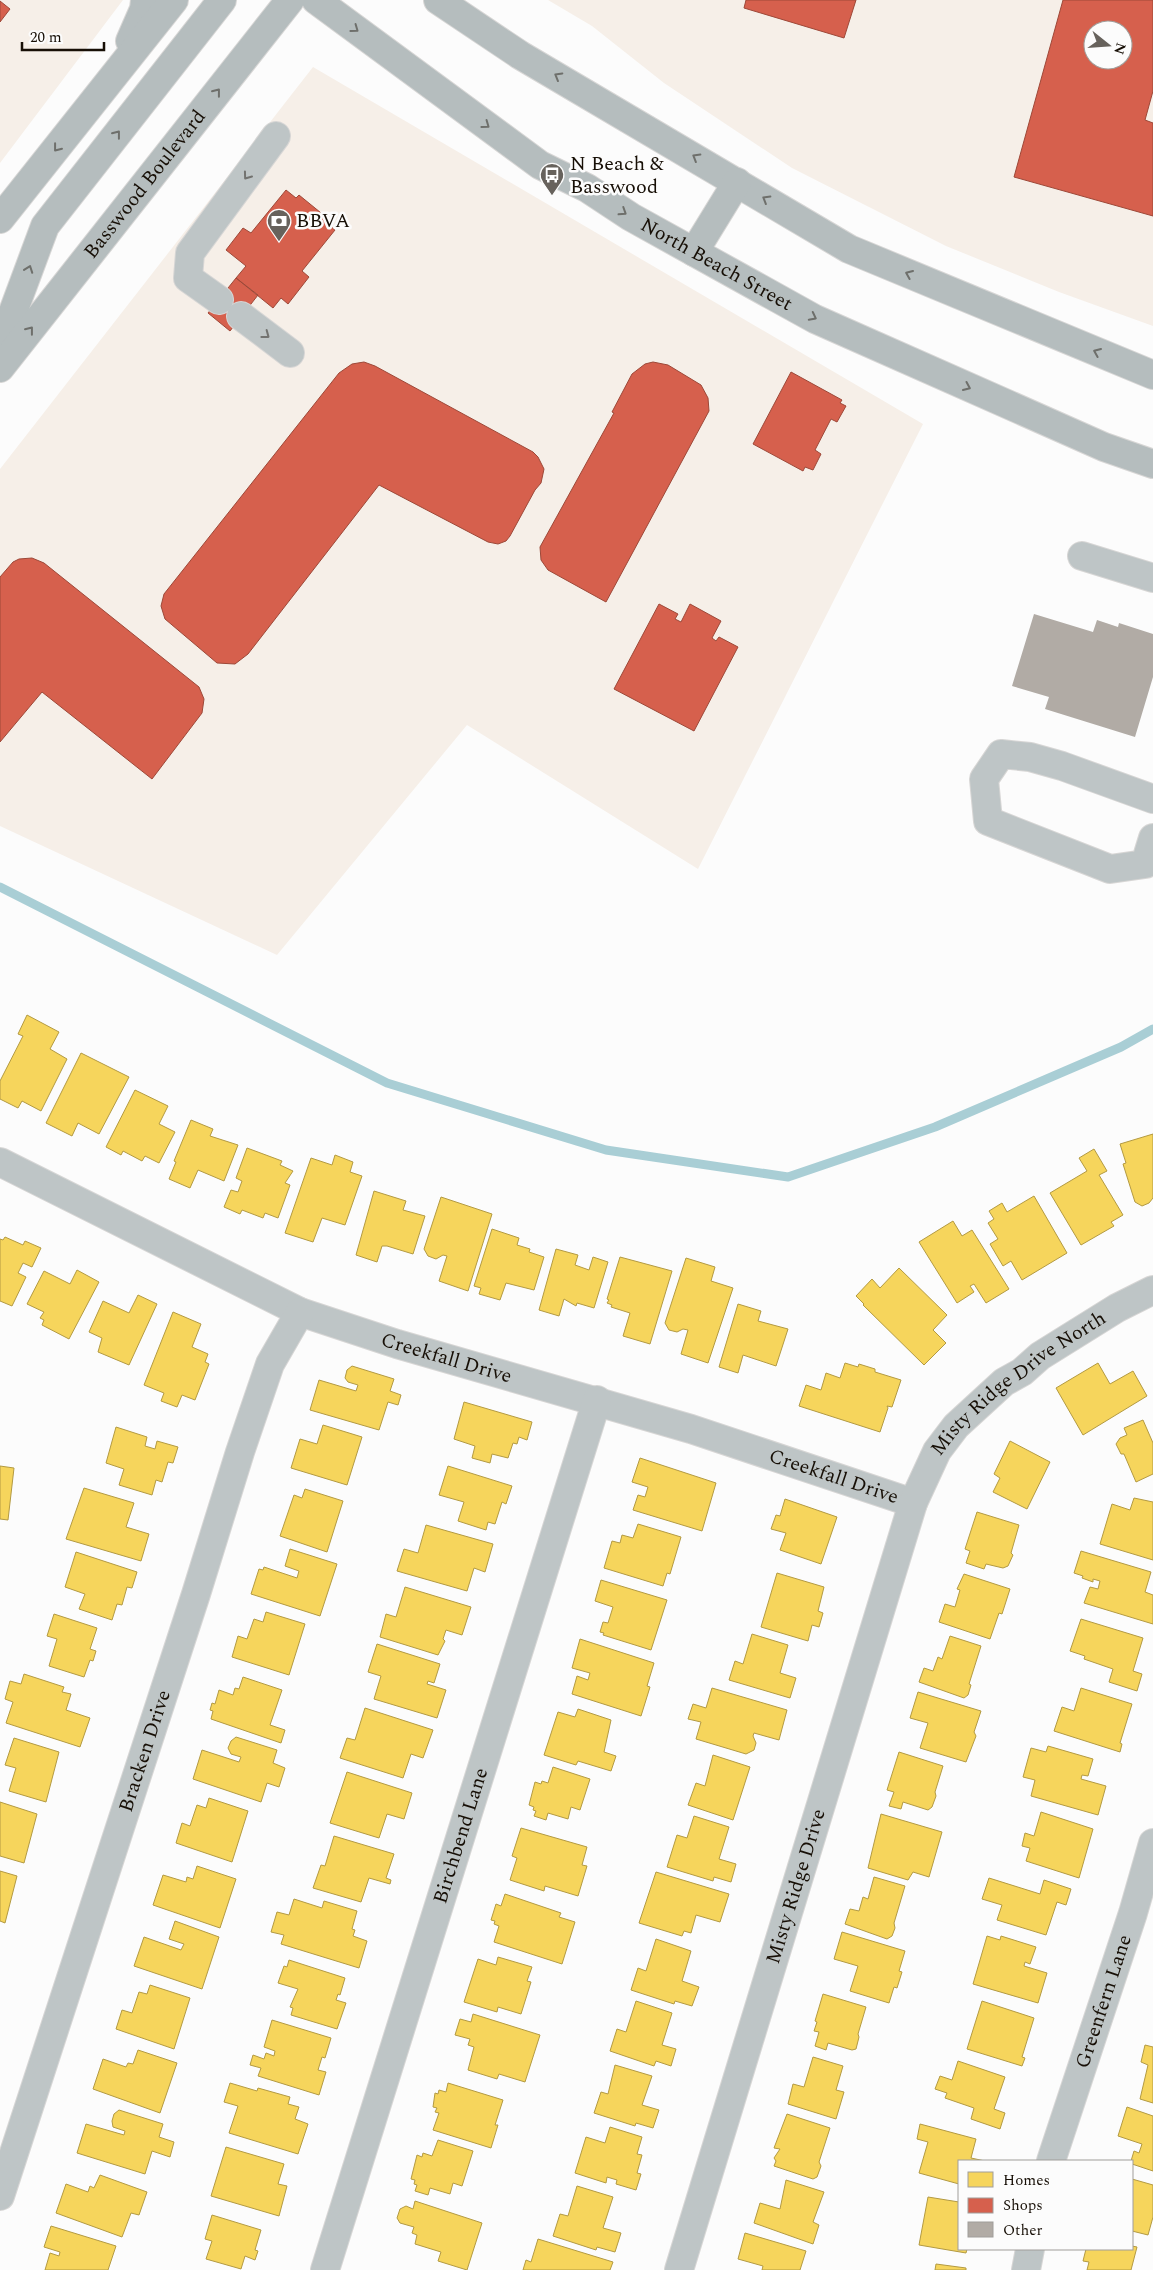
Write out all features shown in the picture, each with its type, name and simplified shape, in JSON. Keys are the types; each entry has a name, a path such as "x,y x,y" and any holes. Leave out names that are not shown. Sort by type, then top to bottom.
{"main road":[{"path":"116,74 144,9 145,0"},
{"path":"0,219 174,0"},
{"path":"0,347 45,226 222,0"},
{"name":"Basswood Boulevard","path":"0,368 290,0"},
{"name":"North Beach Street","path":"316,0 540,165 587,188 631,217 694,252 824,323 1104,447 1153,464"},
{"path":"438,0 520,55 849,249 1153,375"},
{"path":"475,0 520,55"},
{"path":"694,252 738,182"}],"street":[{"path":"219,300 188,278 190,253 276,136"},
{"path":"241,316 290,353"},
{"path":"1082,556 1153,578"},
{"path":"1153,800 1030,757 1001,754 984,779 988,822 1110,869 1145,864 1153,838"},
{"name":"Creekfall Drive","path":"0,1162 300,1312 397,1344 691,1429 913,1503"},
{"name":"Misty Ridge Drive North","path":"913,1503 938,1451 956,1426 1004,1382 1022,1372 1040,1356 1101,1318 1150,1297"},
{"name":"Bracken Drive","path":"0,2196 196,1594 240,1452 270,1364 300,1312"},
{"name":"Birchbend Lane","path":"325,2270 596,1400"},
{"name":"Misty Ridge Drive","path":"678,2270 913,1503"},
{"name":"Greenfern Lane","path":"1051,2160 1132,1914 1153,1843"},
{"path":"1026,2270 1030,2250"}],"shaded area":[{"path":"0,0 123,0 0,163"},
{"path":"548,0 1153,0 1153,326 1059,292 946,246 792,168 664,83 592,26"},
{"path":"313,67 923,424 698,869 467,725 277,955 0,826 0,469"}],"building: Homes":[{"path":"27,1015 59,1032 50,1049 67,1059 41,1111 22,1101 18,1108 0,1099 0,1081 23,1036 18,1034"},
{"path":"81,1053 129,1077 99,1134 78,1123 72,1136 46,1123"},
{"path":"135,1090 168,1106 159,1124 175,1132 159,1163 145,1156 142,1161 123,1151 121,1155 106,1147"},
{"path":"191,1120 213,1129 210,1136 238,1145 224,1181 198,1170 190,1188 169,1179 176,1162 174,1161"},
{"path":"1153,1134 1153,1198 1149,1203 1142,1206 1135,1202 1123,1164 1126,1163 1120,1144"},
{"path":"247,1148 282,1161 280,1165 293,1171 285,1183 290,1185 278,1218 265,1213 263,1218 242,1210 240,1214 224,1207 231,1190 238,1192 242,1181 236,1178"},
{"path":"1094,1149 1107,1171 1099,1175 1123,1215 1111,1222 1114,1226 1081,1245 1050,1193 1087,1171 1079,1158"},
{"path":"335,1155 353,1162 350,1172 362,1176 345,1225 322,1218 313,1242 285,1233 311,1158 332,1165"},
{"path":"374,1191 406,1201 403,1210 425,1216 413,1254 382,1246 377,1262 356,1255"},
{"path":"1034,1196 1067,1253 1022,1280 1011,1261 1003,1266 990,1244 998,1239 988,1223 994,1219 989,1211 1002,1203 1007,1212"},
{"path":"441,1197 492,1214 468,1291 439,1281 447,1256 443,1255 436,1259 428,1256 424,1249"},
{"path":"953,1221 962,1236 972,1230 1009,1289 986,1303 974,1284 970,1286 974,1292 957,1303 919,1242"},
{"path":"492,1229 519,1238 517,1245 530,1249 529,1252 544,1257 534,1290 506,1283 500,1300 479,1294 481,1288 474,1286"},
{"path":"5,1237 23,1245 25,1241 41,1248 32,1267 23,1263 18,1273 26,1277 12,1306 0,1301 0,1239 3,1240"},
{"path":"556,1249 578,1255 575,1265 589,1270 593,1257 608,1262 594,1308 577,1303 576,1306 564,1299 559,1316 539,1310"},
{"path":"620,1257 672,1271 650,1344 623,1336 630,1313 611,1307 612,1305 607,1303"},
{"path":"686,1258 715,1267 711,1281 733,1288 708,1363 681,1354 688,1330 683,1329 677,1332 669,1330 665,1323"},
{"path":"899,1268 947,1315 933,1330 946,1343 924,1365 856,1296 872,1279 880,1288"},
{"path":"77,1270 99,1282 69,1339 42,1325 44,1320 40,1318 44,1312 27,1304 44,1271 70,1284"},
{"path":"138,1295 157,1304 129,1365 98,1352 102,1338 89,1332 103,1301 129,1313"},
{"path":"738,1304 761,1311 758,1321 788,1329 776,1366 743,1355 738,1373 719,1367"},
{"path":"173,1312 201,1324 192,1347 208,1354 205,1362 209,1364 195,1400 182,1395 177,1407 161,1401 164,1393 144,1385"},
{"path":"845,1363 858,1367 859,1364 875,1369 875,1372 901,1380 892,1407 887,1406 880,1432 799,1406 806,1385 821,1390 826,1373 840,1378"},
{"path":"1098,1363 1110,1384 1133,1371 1147,1396 1083,1435 1056,1388"},
{"path":"352,1366 394,1379 390,1391 401,1395 398,1405 388,1402 379,1430 310,1410 319,1380 356,1391 358,1385 348,1382 345,1378 347,1370"},
{"path":"464,1402 532,1422 527,1440 519,1437 517,1444 513,1443 508,1458 492,1454 490,1463 472,1458 475,1446 454,1439"},
{"path":"1143,1420 1153,1443 1153,1474 1136,1482 1124,1454 1121,1454 1116,1444 1120,1438 1127,1435 1124,1428"},
{"path":"323,1425 362,1437 347,1485 291,1468 300,1439 317,1444"},
{"path":"116,1427 147,1437 145,1446 155,1449 157,1441 178,1447 173,1463 168,1462 162,1482 156,1480 152,1495 119,1485 124,1469 106,1463"},
{"path":"1010,1441 1050,1462 1027,1509 993,1492 1000,1478 994,1474"},
{"path":"640,1458 716,1483 702,1531 633,1510 638,1495 645,1497 648,1487 632,1482"},
{"path":"0,1466 14,1468 8,1520 0,1519"},
{"path":"448,1466 512,1486 506,1504 502,1502 495,1524 488,1522 486,1530 458,1521 464,1502 439,1495"},
{"path":"84,1488 134,1503 126,1527 149,1534 141,1561 66,1539"},
{"path":"305,1489 343,1501 327,1552 280,1536 294,1495 302,1498"},
{"path":"1134,1498 1153,1502 1153,1560 1100,1544 1112,1504 1130,1510"},
{"path":"785,1499 837,1517 821,1564 780,1550 786,1533 771,1529 776,1515 780,1516"},
{"path":"977,1512 1019,1525 1011,1553 1013,1555 1008,1566 1003,1568 986,1564 984,1569 966,1563 970,1551 965,1549"},
{"path":"638,1524 681,1537 670,1574 667,1573 663,1586 604,1568 612,1541 620,1543 622,1535 633,1538"},
{"path":"426,1525 493,1544 485,1572 474,1568 467,1591 397,1571 404,1549 418,1553"},
{"path":"290,1549 337,1564 320,1616 251,1594 259,1569 263,1570 264,1567 297,1578 299,1571 285,1566"},
{"path":"1081,1551 1151,1572 1145,1592 1153,1595 1153,1624 1084,1603 1090,1587 1098,1589 1100,1581 1093,1579 1093,1582 1074,1573"},
{"path":"76,1552 137,1572 132,1588 127,1587 122,1605 117,1604 112,1620 79,1609 85,1594 65,1587"},
{"path":"777,1573 824,1587 818,1611 823,1613 819,1627 812,1625 808,1641 761,1627"},
{"path":"964,1574 1010,1589 1002,1614 999,1613 990,1639 939,1622 945,1604 955,1607 960,1590 957,1589"},
{"path":"601,1580 667,1600 651,1650 603,1635 604,1633 600,1632 603,1622 608,1623 613,1607 595,1601"},
{"path":"405,1587 471,1607 462,1635 446,1630 443,1639 445,1641 438,1655 380,1637 386,1614 396,1617"},
{"path":"266,1612 305,1624 289,1675 232,1657 238,1636 247,1639 254,1619 263,1622"},
{"path":"54,1614 97,1628 90,1649 96,1651 93,1661 90,1660 84,1677 49,1666 57,1639 47,1636"},
{"path":"1081,1619 1143,1638 1133,1671 1142,1674 1137,1691 1109,1682 1113,1669 1084,1659 1085,1656 1070,1651"},
{"path":"752,1634 788,1645 780,1673 796,1678 790,1698 729,1680 735,1661 743,1664"},
{"path":"950,1636 981,1646 969,1684 971,1685 968,1695 964,1698 919,1682 924,1668 933,1671 938,1657 942,1659"},
{"path":"580,1639 654,1663 647,1686 650,1687 641,1716 572,1694 577,1676 588,1680 590,1673 572,1668"},
{"path":"377,1644 440,1664 434,1683 428,1681 427,1684 446,1690 437,1718 374,1699 381,1676 368,1672"},
{"path":"24,1674 64,1687 62,1692 71,1694 66,1710 90,1718 80,1747 6,1723 13,1702 5,1699 10,1681 21,1684"},
{"path":"243,1677 282,1690 270,1725 285,1730 281,1743 211,1719 213,1711 210,1710 212,1703 215,1704 219,1690 233,1695 235,1688 239,1689"},
{"path":"712,1688 787,1710 779,1740 754,1733 753,1736 756,1743 754,1750 746,1754 696,1739 701,1722 688,1719 693,1704 706,1708"},
{"path":"1081,1688 1132,1704 1120,1743 1122,1744 1120,1752 1054,1731 1062,1707 1074,1711"},
{"path":"918,1692 981,1711 974,1732 976,1736 966,1762 920,1748 928,1723 910,1718"},
{"path":"365,1708 433,1730 423,1758 411,1754 403,1778 340,1758 347,1738 355,1740"},
{"path":"578,1709 611,1720 604,1752 616,1756 611,1771 578,1761 576,1765 544,1755 558,1712 575,1717"},
{"path":"236,1737 277,1750 273,1763 285,1768 279,1787 267,1783 261,1802 193,1779 202,1750 239,1762 241,1757 231,1754 228,1748 231,1741"},
{"path":"14,1738 59,1752 46,1802 9,1791 16,1768 5,1765"},
{"path":"1048,1746 1093,1759 1088,1776 1082,1775 1081,1779 1106,1786 1098,1815 1031,1796 1035,1780 1023,1777 1031,1748 1046,1752"},
{"path":"899,1752 943,1766 935,1792 936,1796 932,1807 928,1810 903,1802 901,1809 889,1806 894,1792 887,1790"},
{"path":"713,1755 750,1767 733,1820 688,1805 696,1783 705,1786"},
{"path":"553,1767 590,1779 580,1810 571,1807 568,1819 548,1813 546,1820 534,1816 536,1811 533,1810 534,1807 529,1805 535,1782 541,1784 542,1781 548,1783"},
{"path":"347,1772 412,1793 404,1819 387,1814 379,1838 330,1823"},
{"path":"209,1798 248,1811 232,1862 176,1843 182,1823 190,1826 197,1805 206,1808"},
{"path":"0,1802 37,1814 24,1863 0,1856"},
{"path":"1041,1812 1093,1829 1079,1878 1026,1861 1030,1848 1022,1846 1025,1833 1034,1836"},
{"path":"881,1814 942,1832 929,1877 913,1872 908,1880 868,1868"},
{"path":"694,1816 729,1827 719,1859 736,1864 731,1882 714,1877 713,1881 667,1867 677,1835 687,1838"},
{"path":"521,1828 587,1847 582,1865 587,1866 578,1896 545,1886 544,1891 510,1880 517,1858 512,1856"},
{"path":"334,1836 394,1854 386,1878 391,1880 390,1884 369,1878 361,1902 313,1888 321,1865 325,1866"},
{"path":"197,1866 236,1879 220,1928 153,1905 163,1875 186,1882 187,1877 193,1879"},
{"path":"0,1871 17,1876 5,1923 0,1921"},
{"path":"656,1872 729,1894 720,1922 696,1915 691,1933 684,1931 682,1936 639,1923"},
{"path":"874,1877 905,1886 894,1923 895,1928 892,1936 887,1939 845,1924 850,1909 859,1911 863,1897 868,1899"},
{"path":"989,1878 1040,1894 1044,1880 1071,1889 1066,1905 1057,1902 1046,1935 997,1920 1002,1905 982,1899"},
{"path":"505,1894 561,1913 559,1917 575,1922 562,1964 494,1942 499,1926 494,1924 495,1921 491,1920 496,1904 501,1906"},
{"path":"294,1899 322,1908 324,1901 357,1911 352,1929 355,1930 353,1936 367,1941 359,1968 281,1944 284,1935 271,1932 277,1912 289,1915"},
{"path":"175,1921 219,1937 202,1989 134,1966 144,1937 181,1950 184,1944 169,1939"},
{"path":"842,1932 905,1951 899,1971 902,1972 897,1988 894,1987 889,2003 850,1991 858,1966 834,1959"},
{"path":"987,1936 1000,1940 1001,1936 1036,1947 1030,1964 1025,1962 1024,1966 1047,1973 1038,2003 973,1984"},
{"path":"656,1939 691,1951 682,1981 699,1987 692,2006 675,2001 674,2004 631,1990 638,1968 646,1971"},
{"path":"498,1957 532,1967 527,1981 531,1982 521,2014 498,2007 497,2012 464,2002 478,1959 496,1965"},
{"path":"289,1960 345,1978 340,1995 338,1994 336,2000 346,2003 337,2029 291,2015 293,2008 290,2007 298,1989 278,1983 284,1966 287,1967"},
{"path":"150,1985 190,1998 174,2049 116,2029 122,2010 132,2013 139,1992 147,1994"},
{"path":"823,1994 866,2007 858,2034 856,2049 852,2050 828,2043 826,2050 815,2046 819,2032 814,2031 817,2022 815,2021"},
{"path":"636,2001 672,2013 662,2045 676,2049 671,2066 656,2061 654,2066 610,2051 617,2029 626,2032"},
{"path":"982,2001 1034,2018 1022,2057 1025,2058 1022,2066 967,2049"},
{"path":"473,2014 540,2035 525,2082 499,2074 497,2079 468,2070 474,2047 468,2045 470,2039 455,2035 460,2019 471,2022"},
{"path":"272,2020 331,2038 325,2058 322,2057 318,2070 326,2072 319,2095 258,2076 261,2068 250,2065 253,2055 264,2059 266,2053 274,2056 275,2051 264,2047"},
{"path":"1145,2045 1153,2047 1153,2103 1140,2099 1148,2065 1141,2062"},
{"path":"138,2050 177,2063 160,2113 93,2089 103,2059 126,2067 128,2063 133,2064"},
{"path":"813,2057 843,2066 836,2090 844,2092 836,2119 788,2104 793,2084 804,2087"},
{"path":"958,2061 1005,2077 994,2109 1005,2113 1000,2129 971,2119 974,2108 945,2098 947,2093 935,2089 940,2076 952,2080"},
{"path":"615,2065 652,2076 642,2105 659,2110 653,2128 636,2123 635,2126 594,2113 601,2092 608,2094"},
{"path":"230,2083 257,2091 258,2088 290,2097 288,2104 299,2107 295,2119 308,2124 298,2154 229,2133 238,2106 224,2102"},
{"path":"448,2083 503,2100 495,2125 498,2125 491,2148 433,2130 439,2113 435,2112 437,2108 433,2107 435,2093 438,2094 439,2090 446,2092"},
{"path":"1127,2107 1153,2116 1153,2171 1133,2164 1133,2160 1131,2160 1134,2151 1139,2153 1142,2144 1118,2136"},
{"path":"119,2110 163,2124 159,2137 174,2142 170,2157 152,2151 145,2174 77,2153 86,2124 124,2135 125,2131 113,2127 114,2114"},
{"path":"787,2114 830,2128 819,2162 821,2166 817,2177 813,2179 774,2166 776,2161 774,2158 780,2149 774,2148"},
{"path":"920,2124 976,2139 971,2158 980,2160 958,2160 958,2184 919,2173 928,2142 917,2139"},
{"path":"610,2127 642,2137 637,2154 642,2155 637,2173 641,2174 636,2190 616,2184 617,2180 607,2177 606,2183 575,2173 586,2137 605,2143"},
{"path":"438,2140 473,2151 462,2186 453,2183 450,2194 430,2188 428,2195 415,2191 417,2185 414,2184 415,2180 411,2179 417,2155 422,2157 423,2153 432,2156"},
{"path":"226,2147 284,2164 278,2184 287,2186 279,2216 211,2196"},
{"path":"100,2175 147,2192 139,2215 131,2213 122,2237 56,2213 66,2184 88,2192 90,2186 94,2188"},
{"path":"1133,2179 1153,2185 1153,2217 1148,2235 1133,2231"},
{"path":"786,2180 824,2192 813,2222 819,2225 813,2244 754,2223 760,2203 780,2209"},
{"path":"577,2186 613,2197 603,2228 621,2233 615,2252 597,2247 596,2250 553,2236 560,2214 568,2216"},
{"path":"928,2197 958,2202 958,2250 967,2250 966,2253 919,2245"},
{"path":"415,2201 482,2223 467,2270 438,2261 441,2252 415,2244 417,2235 412,2233 414,2227 400,2223 397,2218 400,2209 406,2206 413,2209"},
{"path":"212,2215 261,2230 255,2250 258,2251 255,2260 245,2256 241,2269 206,2259 212,2241 205,2239"},
{"path":"51,2226 116,2246 108,2270 45,2270 50,2253 59,2256 60,2252 44,2247"},
{"path":"745,2233 806,2251 800,2270 762,2270 763,2266 738,2259"},
{"path":"538,2239 613,2262 610,2270 523,2270 526,2260 531,2262"},
{"path":"1133,2246 1137,2247 1131,2270 1087,2270 1089,2262 1083,2261 1086,2250 1133,2250"},
{"path":"936,2264 966,2268 966,2270 935,2270"}],"building: Shops":[{"path":"746,0 856,0 844,38 744,8"},
{"path":"1063,0 1153,0 1153,91 1145,120 1153,123 1153,216 1014,177"},
{"path":"0,1 10,9 0,22"},
{"name":"BBVA","path":"286,190 296,198 299,195 326,217 324,221 335,230 302,271 309,277 288,304 281,298 273,308 236,278 246,266 226,250 243,228 251,233"},
{"path":"236,278 258,295 230,331 208,313"},
{"path":"364,362 375,366 533,452 544,469 541,483 535,490 510,536 506,541 498,544 488,542 379,485 248,654 235,664 217,663 165,619 161,606 164,594 339,373 352,364"},
{"path":"653,362 668,365 701,385 708,398 709,411 606,602 548,570 541,560 540,547 614,413 612,412 632,374 645,364"},
{"path":"791,372 842,400 840,403 846,406 837,422 831,419 815,450 821,454 813,470 805,467 803,471 753,444"},
{"path":"32,558 44,563 199,687 204,699 202,713 152,779 42,692 0,742 0,577 13,562 19,559"},
{"path":"659,604 678,614 675,619 681,622 690,604 721,621 712,638 716,641 719,637 738,647 694,731 614,689"}],"building: Other":[{"path":"1034,614 1093,632 1097,620 1118,627 1119,623 1153,634 1153,677 1135,737 1045,709 1049,697 1012,686"}],"waterway":[{"path":"0,887 387,1083 606,1150 788,1177 935,1127 1121,1047 1153,1029"}],"place":[{"name":"N Beach & Basswood","path":"552,196"},
{"name":"BBVA","path":"279,242"}]}
